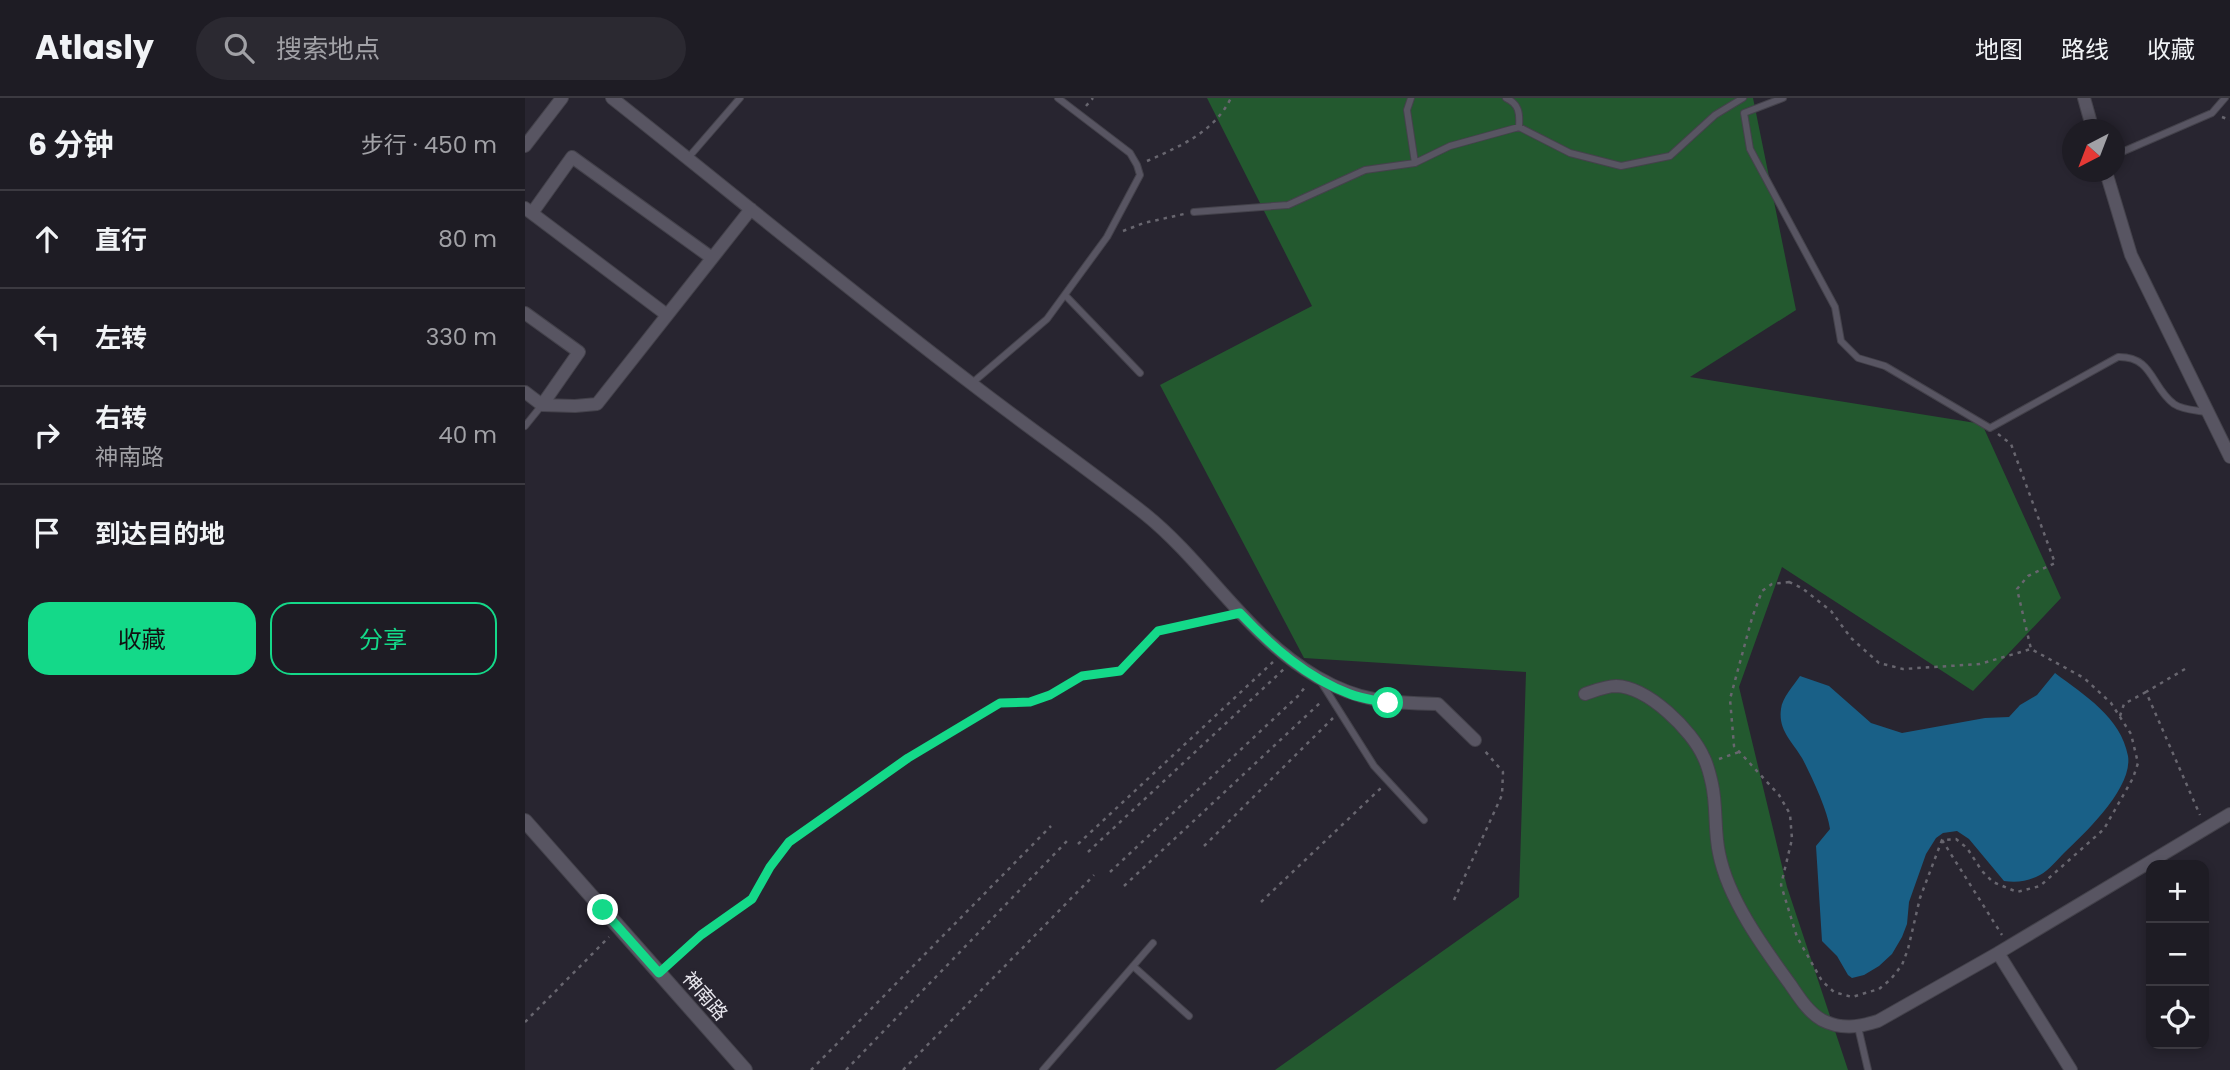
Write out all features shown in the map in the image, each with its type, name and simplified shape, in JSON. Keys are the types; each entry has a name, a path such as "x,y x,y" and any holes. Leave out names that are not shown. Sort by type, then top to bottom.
{"street":[{"path":"525,146 562,98"},
{"path":"612,98 971,384 1147,516 1240,613 1291,661 1351,695 1388,703 1438,704 1475,740"},
{"path":"2084,98 2090,119"},
{"path":"667,315 528,211 572,157 712,258"},
{"path":"2109,182 2131,255 2230,457"},
{"path":"525,392 542,405 597,404 751,209"},
{"path":"525,313 579,352 542,405"},
{"path":"1585,694 1615,686 1641,693 1659,704 1689,735 1704,757 1713,786 1719,854 1734,893 1757,938 1808,1009 1821,1020 1840,1027 1858,1027 1878,1021 2004,950 2230,814"},
{"name":"神南路","path":"525,821 745,1070"},
{"path":"2004,950 2071,1070"}],"lane":[{"path":"688,158 740,98"},
{"path":"971,384 1047,319 1107,237 1140,175 1130,153 1058,98"},
{"path":"1411,98 1407,110 1415,163"},
{"path":"1506,98 1513,102 1520,112 1520,127"},
{"path":"1194,212 1288,205 1365,170 1415,163 1450,146 1520,127 1570,153 1621,166 1670,156 1715,115 1743,98"},
{"path":"1783,98 1744,113 1750,149 1835,307 1841,341 1858,358 1885,366 1990,428 2118,357 2130,357 2141,362 2172,403 2182,408 2208,412"},
{"path":"2125,151 2212,113 2225,98"},
{"path":"1065,295 1140,373"},
{"path":"525,426 542,405"},
{"path":"1313,675 1329,694 1374,766 1424,820"},
{"path":"1043,1070 1153,943"},
{"path":"1133,966 1189,1016"},
{"path":"1858,1027 1868,1070"}],"path":[{"path":"1137,165 1199,135 1223,116 1231,98"},
{"path":"1107,237 1144,223 1194,212"},
{"path":"1990,428 2011,444 2055,563 2028,576 2017,589 2031,649"},
{"path":"1790,582 1802,588 1831,611 1851,638 1879,663 1903,669 1980,664 2031,649 2084,678 2111,703 2120,716 2131,734 2138,763 2133,778 2104,830 2040,886 2017,892 2006,890 1982,871 1967,848 1956,839 1942,840 1920,898 1902,965 1879,989 1852,997 1835,992 1822,981 1797,937 1781,885 1792,839 1790,814 1779,795 1734,746 1730,699 1762,591 1772,584 1790,582"},
{"path":"659,973 701,935 752,899 770,867 789,842 908,758 1000,703 1030,702 1050,695 1082,676 1120,671 1158,631 1240,613"},
{"path":"1078,844 1273,663 1279,652"},
{"path":"1088,852 1291,661"},
{"path":"2120,716 2123,705 2185,669"},
{"path":"1109,872 1298,696 1313,675"},
{"path":"2146,692 2206,828"},
{"path":"1123,886 1329,694"},
{"path":"1204,846 1340,711"},
{"path":"1454,900 1502,795 1503,772 1475,740"},
{"path":"1706,764 1739,752"},
{"path":"1261,902 1388,781"},
{"path":"811,1070 1051,826"},
{"path":"846,1070 1068,840"},
{"path":"1942,840 2004,950"},
{"path":"903,1070 1094,875"},
{"path":"525,1022 619,928"}],"green space":[{"path":"1207,98 1753,98 1796,310 1690,377 1982,424 2061,598 1973,691 1782,567 1739,687 1787,887 1848,1070 1275,1070 1519,897 1526,672 1304,658 1160,385 1312,306"}],"water":[{"path":"2055,673 2100,708 2124,742 2128,769 2106,809 2050,868 2023,881 2004,881 1969,839 1957,831 1943,833 1936,838 1926,854 1909,902 1907,924 1892,954 1864,975 1852,978 1837,956 1822,941 1816,846 1830,829 1814,783 1782,723 1782,705 1789,692 1800,676 1829,686 1871,723 1902,733 1985,718 2009,717 2020,705 2037,695"}],"route":[{"path":"603,910 659,973 701,935 752,899 770,867 789,842 908,758 1000,703 1030,702 1050,695 1082,676 1120,671 1158,631 1240,613 1267,642 1317,678 1351,695 1388,703"}]}
